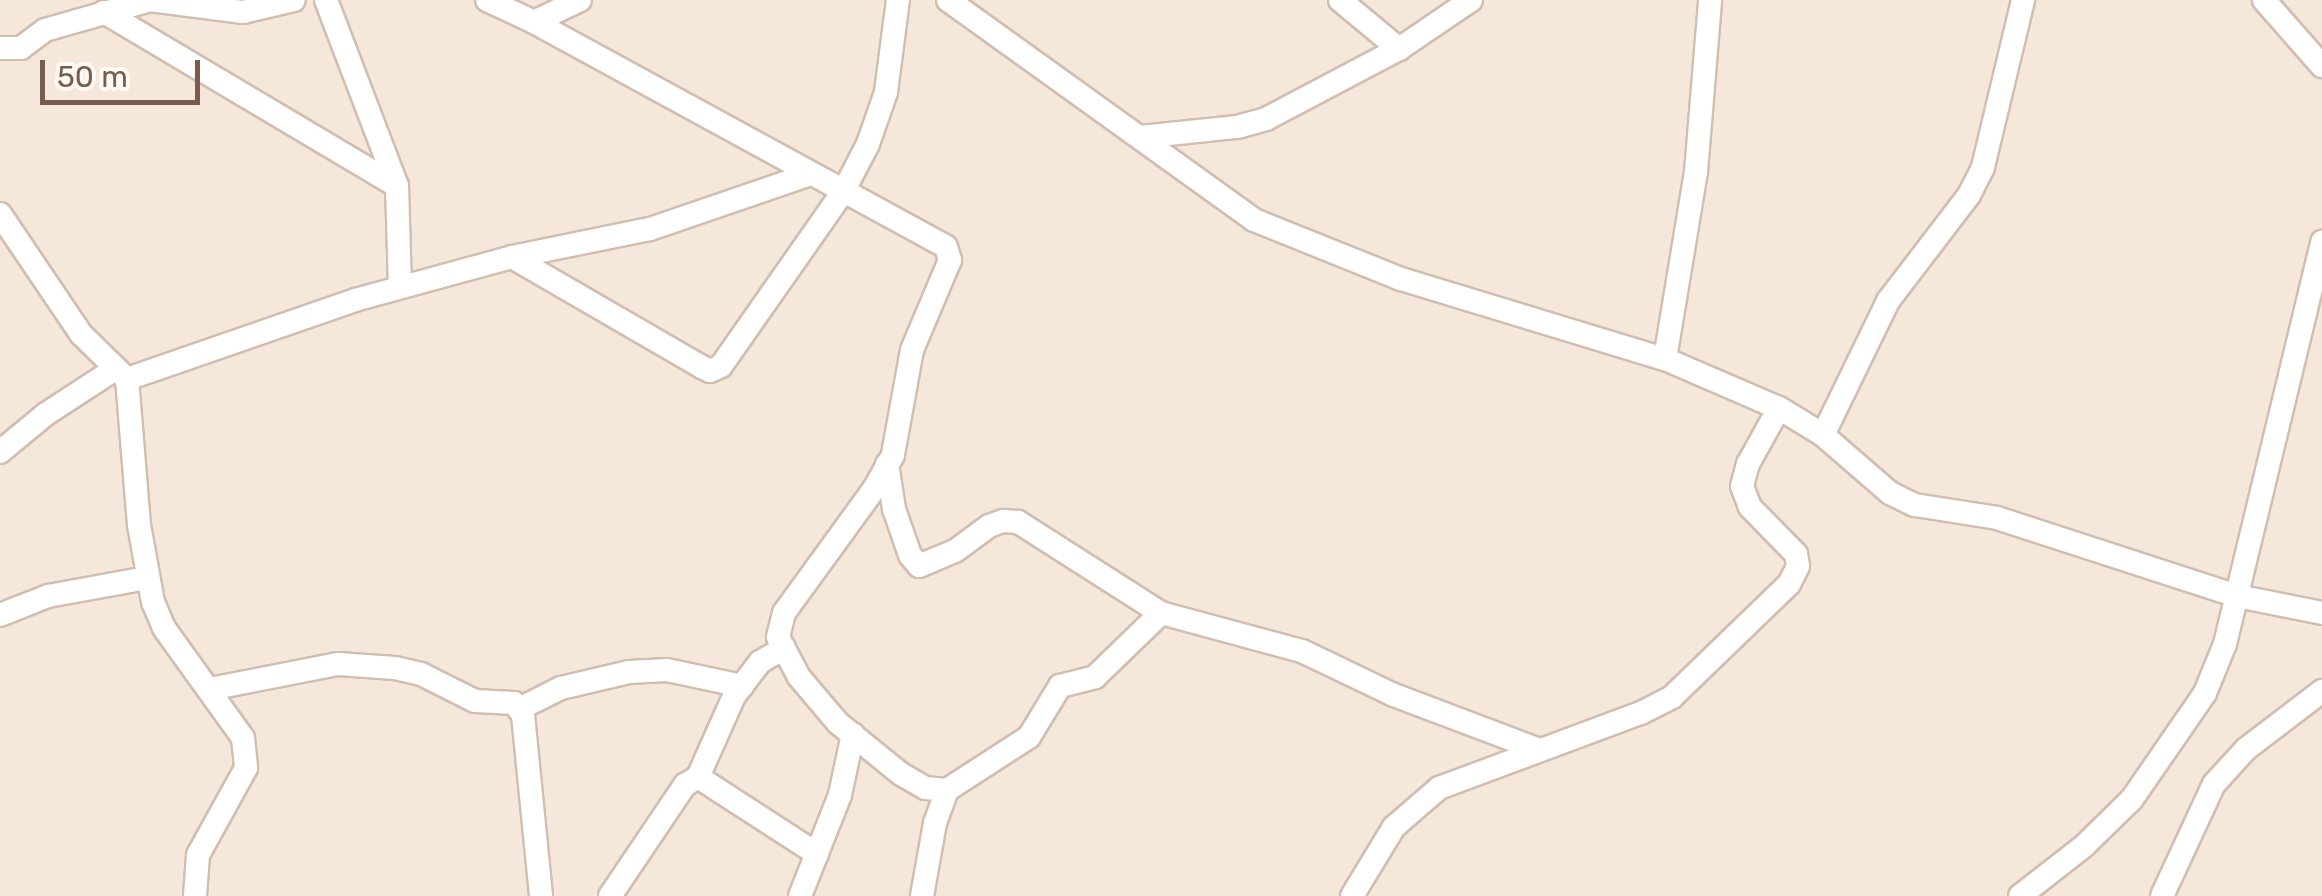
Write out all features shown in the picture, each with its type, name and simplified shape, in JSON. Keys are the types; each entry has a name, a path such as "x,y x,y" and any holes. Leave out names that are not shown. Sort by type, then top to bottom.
{"street":[{"path":"0,48 21,48 45,30 150,0 243,6 294,0"},
{"path":"326,0 397,186 400,288"},
{"path":"487,0 937,240 950,260 912,350 898,440 887,464 784,613 778,637 822,708 925,788 947,790"},
{"path":"534,22 580,0"},
{"path":"512,257 710,370 721,366 843,192 868,144 886,92 898,0"},
{"path":"1340,0 1399,50"},
{"path":"1140,137 1236,127 1266,119 1399,50 1471,0"},
{"path":"1665,359 1696,172 1710,0"},
{"path":"1822,434 1888,300 1969,195 1983,167 2023,0"},
{"path":"2264,0 2322,66"},
{"path":"962,4 1240,212 1272,228 1401,279 1665,359 1779,408 1822,434 1890,493 1915,505 1997,518 2237,596 2322,614"},
{"path":"104,12 397,186"},
{"path":"0,452 46,414 120,374 269,326 512,257 650,229 808,174"},
{"path":"0,214 68,317 120,374 147,578 164,628 242,738 246,768 198,855 195,896"},
{"path":"2020,896 2084,846 2132,798 2179,736 2205,693 2225,644 2322,242"},
{"path":"1352,896 1394,827 1416,805 1470,773 1641,713 1672,697 1789,584 1798,566 1796,554 1750,506 1742,486 1748,464 1779,408"},
{"path":"887,464 894,509 910,555 920,566 955,551 1002,520 1018,522 1161,613 1302,651 1394,695 1537,749"},
{"path":"0,616 48,596 147,578"},
{"path":"922,896 935,823 947,790 1029,737 1060,686 1095,677 1161,613"},
{"path":"610,896 685,785 698,777 718,725 742,686 760,662 784,648"},
{"path":"210,688 338,664 395,668 422,674 458,696 514,703 519,709 541,896"},
{"path":"519,709 561,688 629,672 668,670 742,686"},
{"path":"2162,896 2214,784 2246,748 2319,699"},
{"path":"800,896 840,795 853,734"},
{"path":"698,777 816,854"}],"shaded area":[{"path":"0,0 2322,0 2322,896 0,896"}]}
